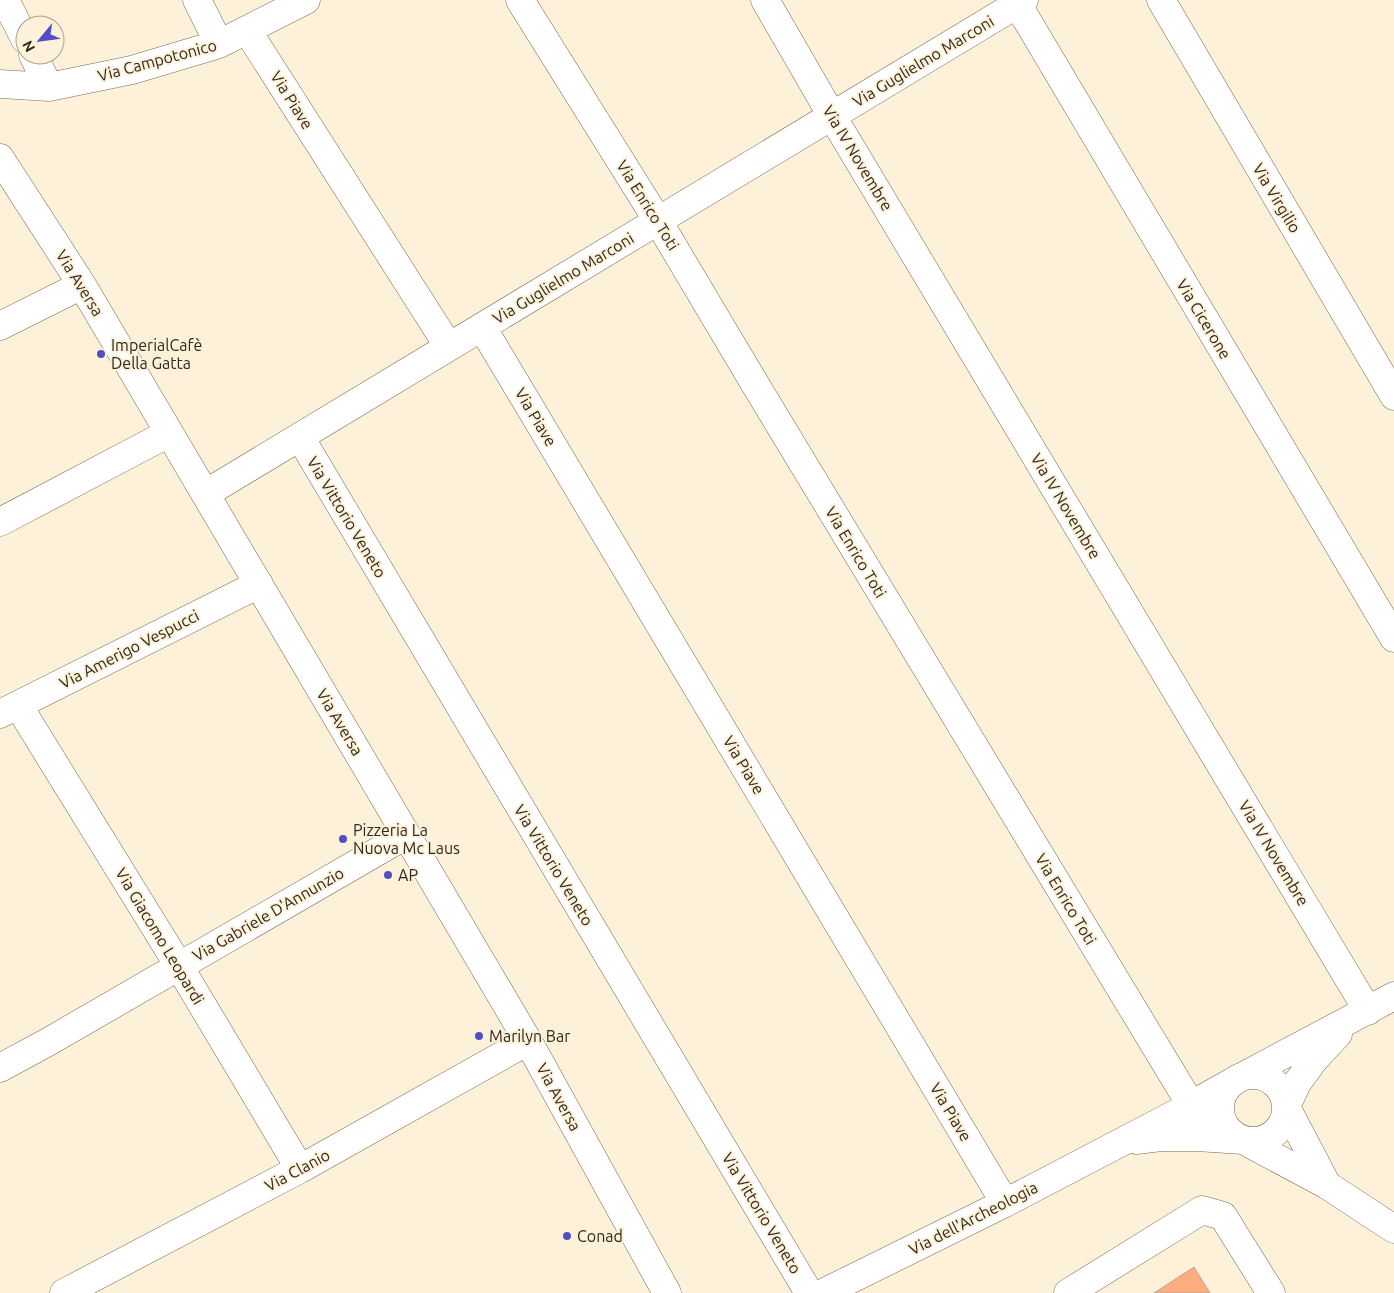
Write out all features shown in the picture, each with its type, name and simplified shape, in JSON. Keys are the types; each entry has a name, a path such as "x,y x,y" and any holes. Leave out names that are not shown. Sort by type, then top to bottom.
{"street":[{"path":"5,0 15,20"},
{"path":"197,0 219,44"},
{"name":"Via Campotonico","path":"1,85 49,87 132,70 219,44 306,0"},
{"name":"Via Enrico Toti","path":"520,0 658,220 1186,1108"},
{"name":"Via IV Novembre","path":"765,0 1359,1016"},
{"name":"Via Virgilio","path":"1161,0 1394,396"},
{"name":"Via Guglielmo Marconi","path":"205,494 1019,1"},
{"name":"Via Cicerone","path":"1019,1 1394,638"},
{"name":"Via Piave","path":"248,30 449,347"},
{"path":"38,65 49,87"},
{"name":"Via Aversa","path":"0,158 82,285 528,1041 667,1293"},
{"path":"0,326 82,285"},
{"name":"Via Piave","path":"482,327 1005,1203"},
{"path":"0,522 170,433"},
{"name":"Via Vittorio Veneto","path":"300,437 809,1293"},
{"name":"Via Amerigo Vespucci","path":"9,709 259,584"},
{"name":"Via Giacomo Leopardi","path":"9,709 179,966 300,1169"},
{"name":"Via Gabriele D'Annunzio","path":"0,1068 406,835"},
{"name":"Via dell'Archeologia","path":"823,1293 1005,1203 1394,996"},
{"path":"1327,1185 1286,1107 1278,1087 1267,1079 1257,1076 1236,1080 1227,1088 1220,1106 1221,1118 1228,1130 1243,1140 1259,1141 1270,1136 1279,1129 1284,1119 1286,1107 1297,1083 1313,1061 1359,1016"},
{"name":"Via Clanio","path":"64,1293 300,1169 528,1041"},
{"path":"1186,1108 1221,1118"},
{"name":"Via dell'Archeologia","path":"1123,1141 1161,1137 1243,1140 1327,1185 1394,1229"},
{"path":"1068,1293 1202,1210 1223,1216 1271,1293"}],"building":[{"path":"1194,1267 1210,1293 1154,1293"}],"place":[{"name":"ImperialCafè Della Gatta","path":"101,354"},
{"name":"Pizzeria La Nuova Mc Laus","path":"343,839"},
{"name":"AP","path":"388,875"},
{"name":"Marilyn Bar","path":"479,1036"},
{"name":"Conad","path":"567,1236"}]}
